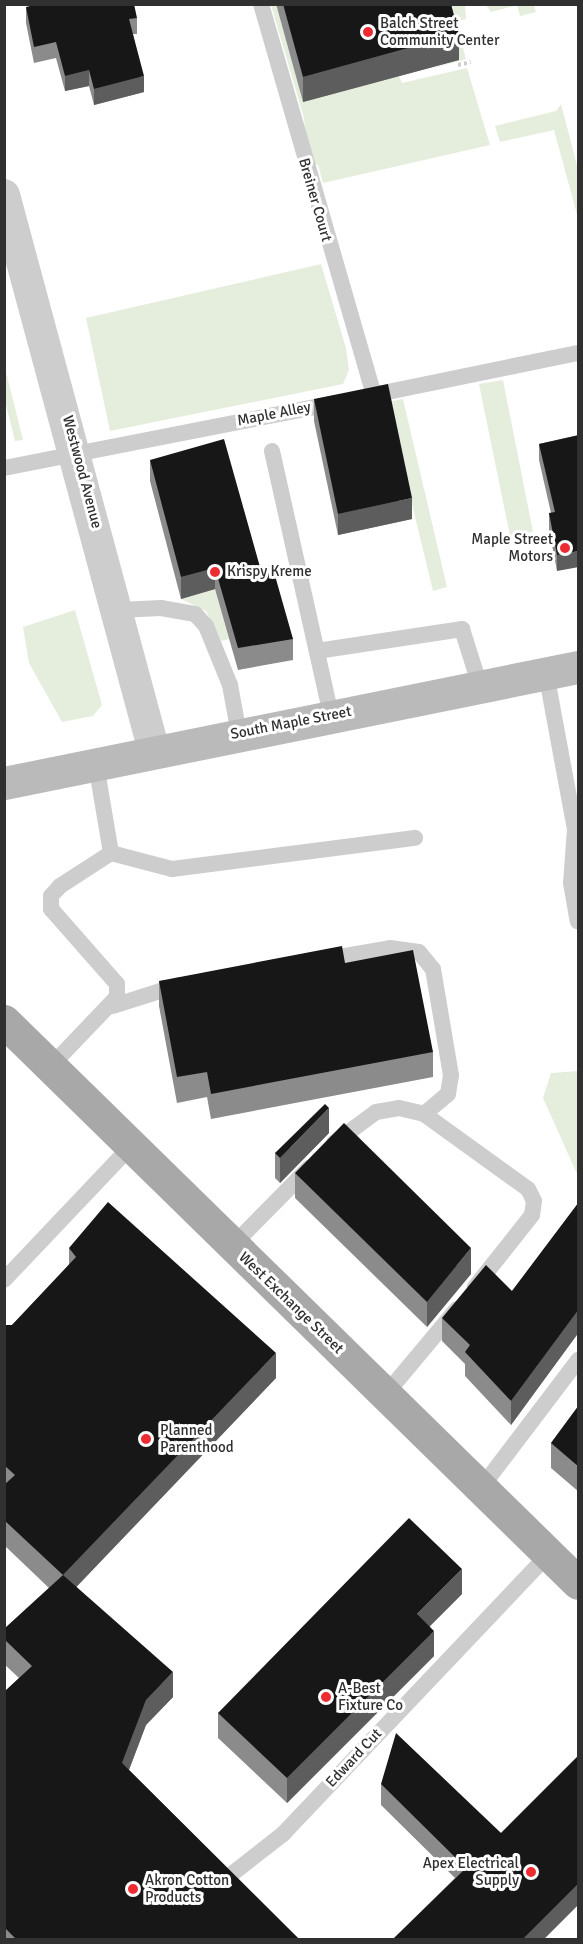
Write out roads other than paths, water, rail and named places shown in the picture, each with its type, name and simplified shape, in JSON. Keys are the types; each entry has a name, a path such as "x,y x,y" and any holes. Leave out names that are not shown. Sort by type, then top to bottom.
{"main road":[{"name":"South Maple Street","path":"4,783 579,667"},
{"name":"West Exchange Street","path":"4,1021 130,1147 579,1583"}],"street":[{"name":"Westwood Avenue","path":"4,195 13,259 77,453 154,751"}],"lane":[{"name":"Breiner Court","path":"261,4 374,395"},
{"name":"Maple Alley","path":"4,468 579,353"},
{"path":"272,451 331,716"},
{"path":"119,610 161,608 200,620 230,685 239,734"},
{"path":"317,651 462,629 480,686"},
{"path":"546,673 575,829 570,883 579,921"},
{"path":"96,764 111,853"},
{"path":"113,1006 117,984 51,909 51,896 60,886 111,853 172,869 415,838"},
{"path":"299,964 390,948 419,952 433,969 452,1075 448,1094 424,1114"},
{"path":"50,1067 113,1006 196,982"},
{"path":"232,1246 356,1123 399,1108 424,1114 528,1189 532,1215 385,1395"},
{"path":"4,1280 130,1147"},
{"path":"481,1488 579,1360"},
{"name":"Edward Cut","path":"228,1876 283,1834 549,1554"}],"place":[{"name":"Balch Street Community Center","path":"368,32"},
{"name":"Maple Street Motors","path":"565,548"},
{"name":"Krispy Kreme","path":"215,572"},
{"name":"Planned Parenthood","path":"146,1439"},
{"name":"A-Best Fixture Co","path":"326,1697"},
{"name":"Apex Electrical Supply","path":"531,1872"},
{"name":"Akron Cotton Products","path":"133,1889"}]}
